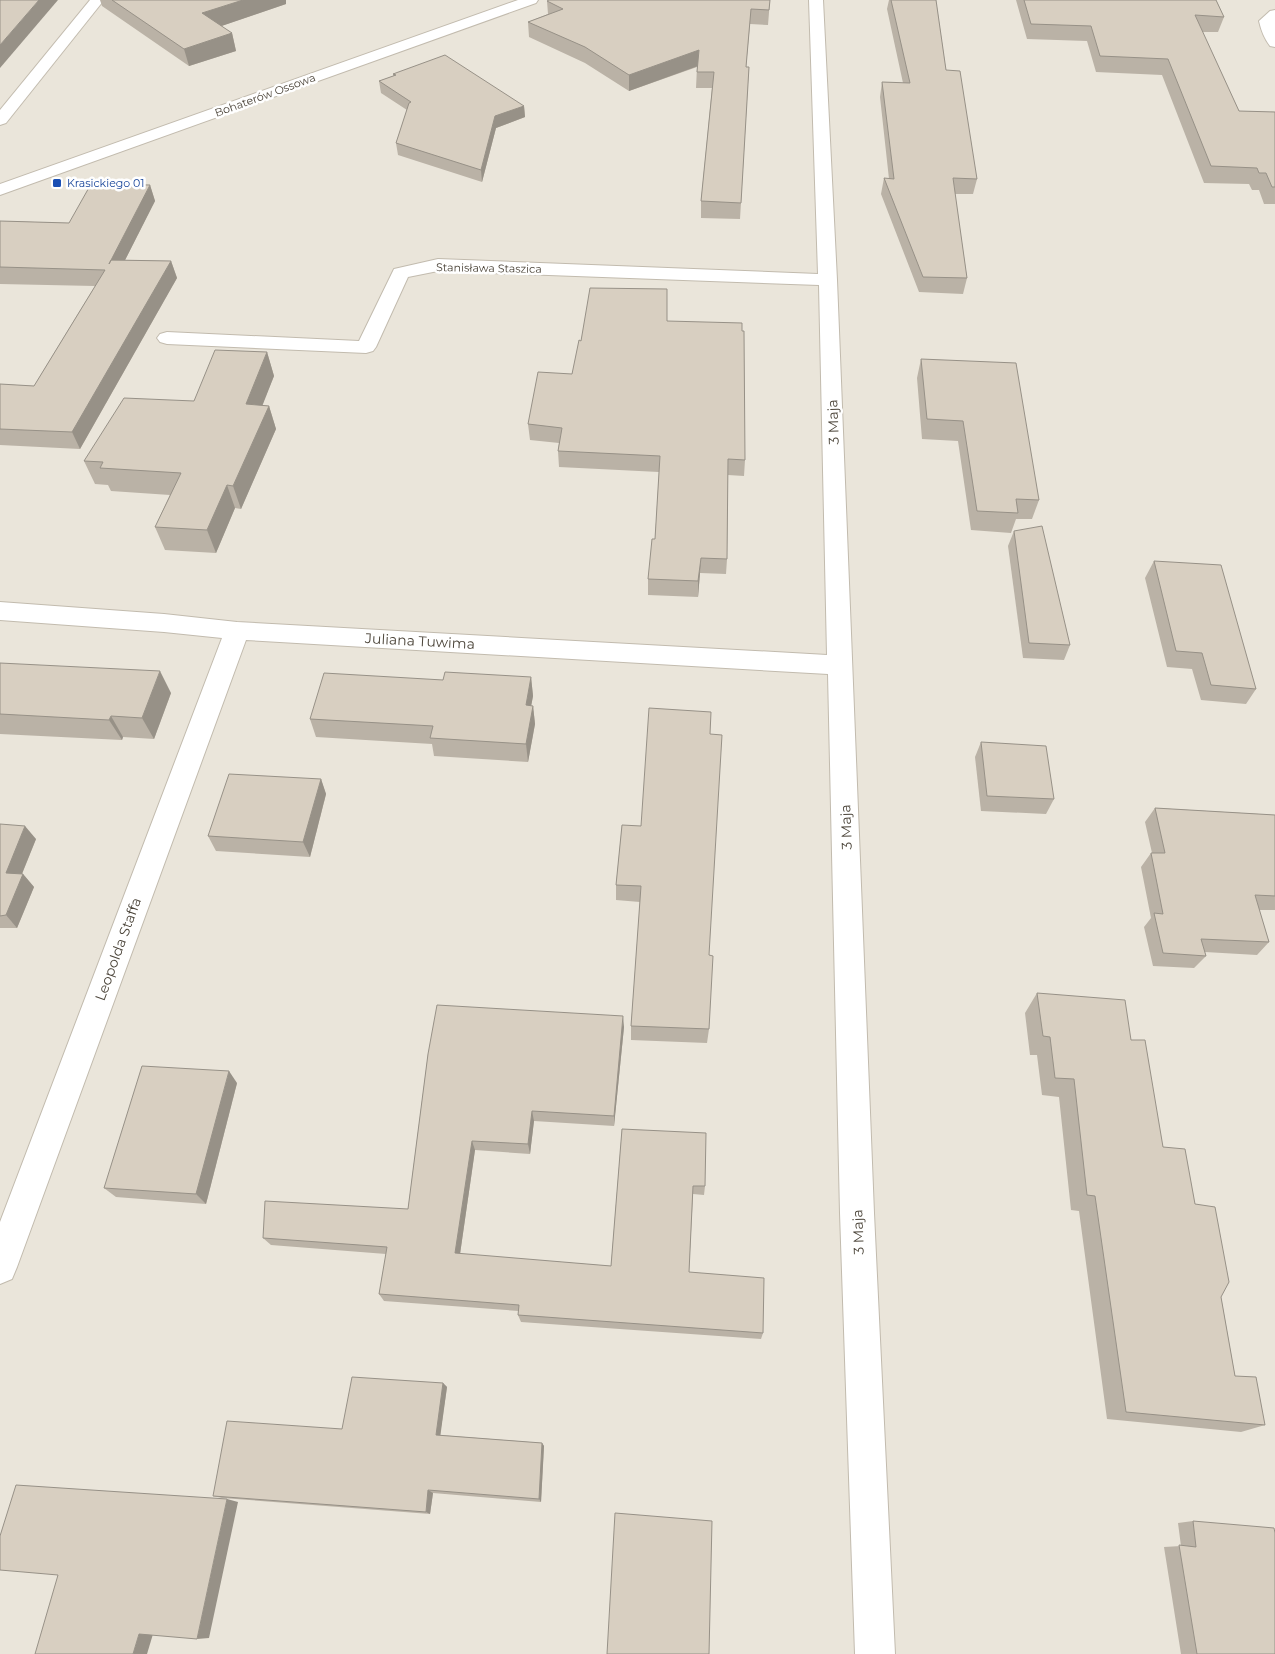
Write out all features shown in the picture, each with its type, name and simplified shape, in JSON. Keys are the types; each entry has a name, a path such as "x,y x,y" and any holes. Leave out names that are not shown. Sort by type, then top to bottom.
{"street":[{"path":"0,120 97,0"},
{"name":"Bohaterów Ossowa","path":"0,190 531,0"},
{"name":"3 Maja","path":"816,0 828,280 857,1213 875,1654"},
{"path":"1274,14 1266,21 1268,30 1275,42"},
{"name":"Stanisława Staszica","path":"167,338 366,347 401,273 438,265 828,280"},
{"name":"Juliana Tuwima","path":"0,611 164,623 237,631 841,665"},
{"name":"Leopolda Staffa","path":"0,1267 237,631"}],"shaded area":[{"path":"0,0 1275,0 1275,1654 0,1654"}],"building":[{"path":"0,0 39,0 0,45"},
{"path":"112,0 243,0 202,13 232,33 184,49"},
{"path":"770,0 769,10 751,9 746,67 749,67 741,203 701,201 714,72 697,72 699,50 629,75 585,47 528,22 563,9 547,1"},
{"path":"891,0 936,0 946,70 960,71 977,179 953,178 967,278 923,277 884,178 894,179 882,82 910,83"},
{"path":"1024,0 1216,0 1224,17 1195,15 1239,111 1275,112 1275,187 1272,187 1266,173 1259,173 1257,168 1211,166 1168,59 1100,56 1091,26 1031,24"},
{"path":"445,55 524,106 495,116 481,170 396,143 409,103 411,102 379,81"},
{"path":"91,184 150,185 111,260 171,261 72,432 0,429 0,384 34,386 105,270 0,267 0,221 69,223"},
{"path":"590,288 667,289 667,321 742,323 742,331 744,331 745,460 728,459 727,559 701,558 698,581 648,579 652,539 655,539 660,456 558,451 562,428 528,424 538,372 572,374 579,340 581,341"},
{"path":"215,350 267,352 246,404 269,406 233,486 227,485 207,530 155,527 181,473 100,468 103,462 84,461 124,398 194,401"},
{"path":"921,359 1016,363 1039,500 1016,499 1018,513 977,511 963,421 927,419"},
{"path":"1042,526 1070,645 1029,643 1014,531"},
{"path":"1154,561 1221,565 1256,689 1211,685 1202,653 1176,651"},
{"path":"0,663 160,671 142,718 111,716 109,720 0,714"},
{"path":"445,672 531,677 526,705 533,706 526,744 430,738 433,726 310,719 324,673 443,680"},
{"path":"649,708 711,712 710,734 722,735 709,955 713,956 709,1029 631,1026 641,886 616,885 622,825 641,826"},
{"path":"981,742 1046,746 1054,799 987,796"},
{"path":"229,774 321,779 303,842 208,836"},
{"path":"1155,808 1275,815 1275,896 1255,895 1269,942 1201,939 1206,956 1163,953 1154,913 1163,914 1151,853 1165,853"},
{"path":"0,824 25,826 6,873 23,874 6,915 0,916"},
{"path":"1037,993 1125,1000 1131,1040 1145,1040 1163,1147 1185,1149 1195,1204 1215,1207 1229,1282 1221,1297 1235,1376 1256,1377 1265,1425 1126,1412 1095,1196 1087,1195 1074,1079 1055,1078 1050,1037 1043,1036"},
{"path":"437,1005 623,1016 614,1116 532,1111 528,1144 472,1141 455,1253 611,1266 622,1129 706,1133 705,1186 693,1186 689,1272 764,1278 763,1333 518,1315 519,1305 379,1294 387,1247 263,1238 265,1201 408,1209 428,1054"},
{"path":"142,1066 229,1071 196,1194 104,1188"},
{"path":"352,1377 443,1383 436,1435 542,1443 539,1499 428,1490 426,1512 213,1496 227,1421 342,1429"},
{"path":"16,1485 227,1499 197,1639 139,1634 133,1654 35,1654 58,1575 0,1570 0,1536"},
{"path":"615,1513 712,1521 709,1654 607,1654"},
{"path":"1193,1521 1274,1528 1275,1654 1197,1654 1179,1545 1196,1547"}],"place":[{"name":"Krasickiego 01","path":"57,183"}]}
